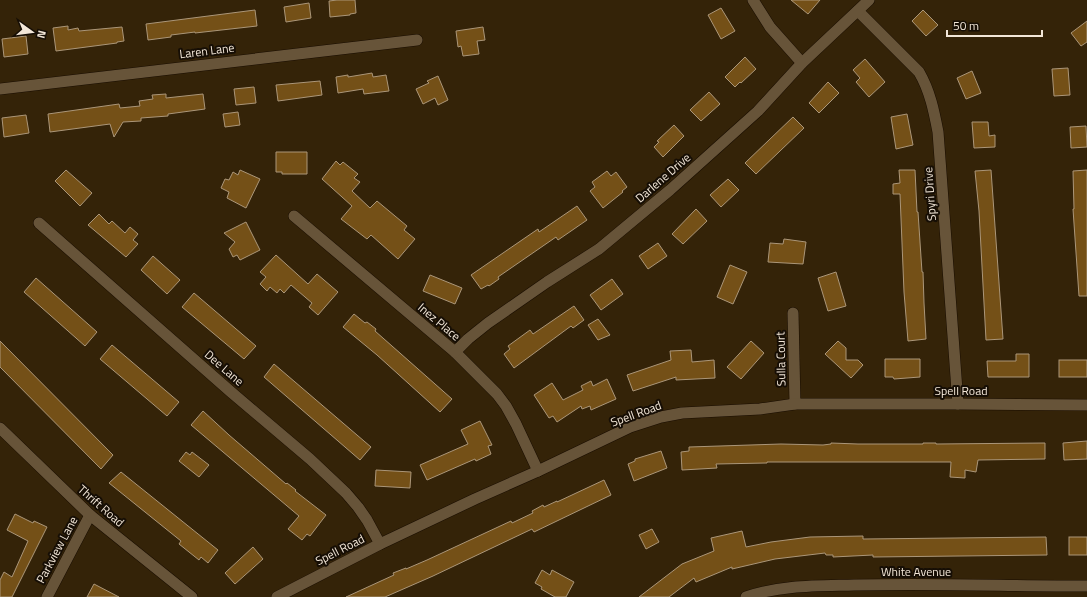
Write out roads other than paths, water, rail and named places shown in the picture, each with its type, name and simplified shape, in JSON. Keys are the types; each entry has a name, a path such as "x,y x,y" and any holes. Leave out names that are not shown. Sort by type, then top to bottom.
{"street":[{"path":"753,0 770,27 802,62"},
{"name":"Darlene Drive","path":"455,352 488,323 599,248 652,205 758,111 802,62 869,0"},
{"name":"Spyri Drive","path":"858,11 919,72 930,94 938,132 958,404"},
{"name":"Laren Lane","path":"0,89 417,40"},
{"name":"Inez Place","path":"294,216 455,352 497,394 506,406 524,438 538,471"},
{"name":"Dee Lane","path":"39,223 336,483 358,507 380,544"},
{"name":"Sulla Court","path":"793,313 795,404"},
{"name":"Spell Road","path":"277,597 380,544 475,499 630,427 661,417 682,413 760,409 795,404 1087,405"},
{"name":"Thrift Road","path":"0,428 90,515 192,597"},
{"name":"Parkview Lane","path":"47,597 90,515"},
{"name":"White Avenue","path":"746,597 760,592 808,586 888,584 1087,586"}]}
